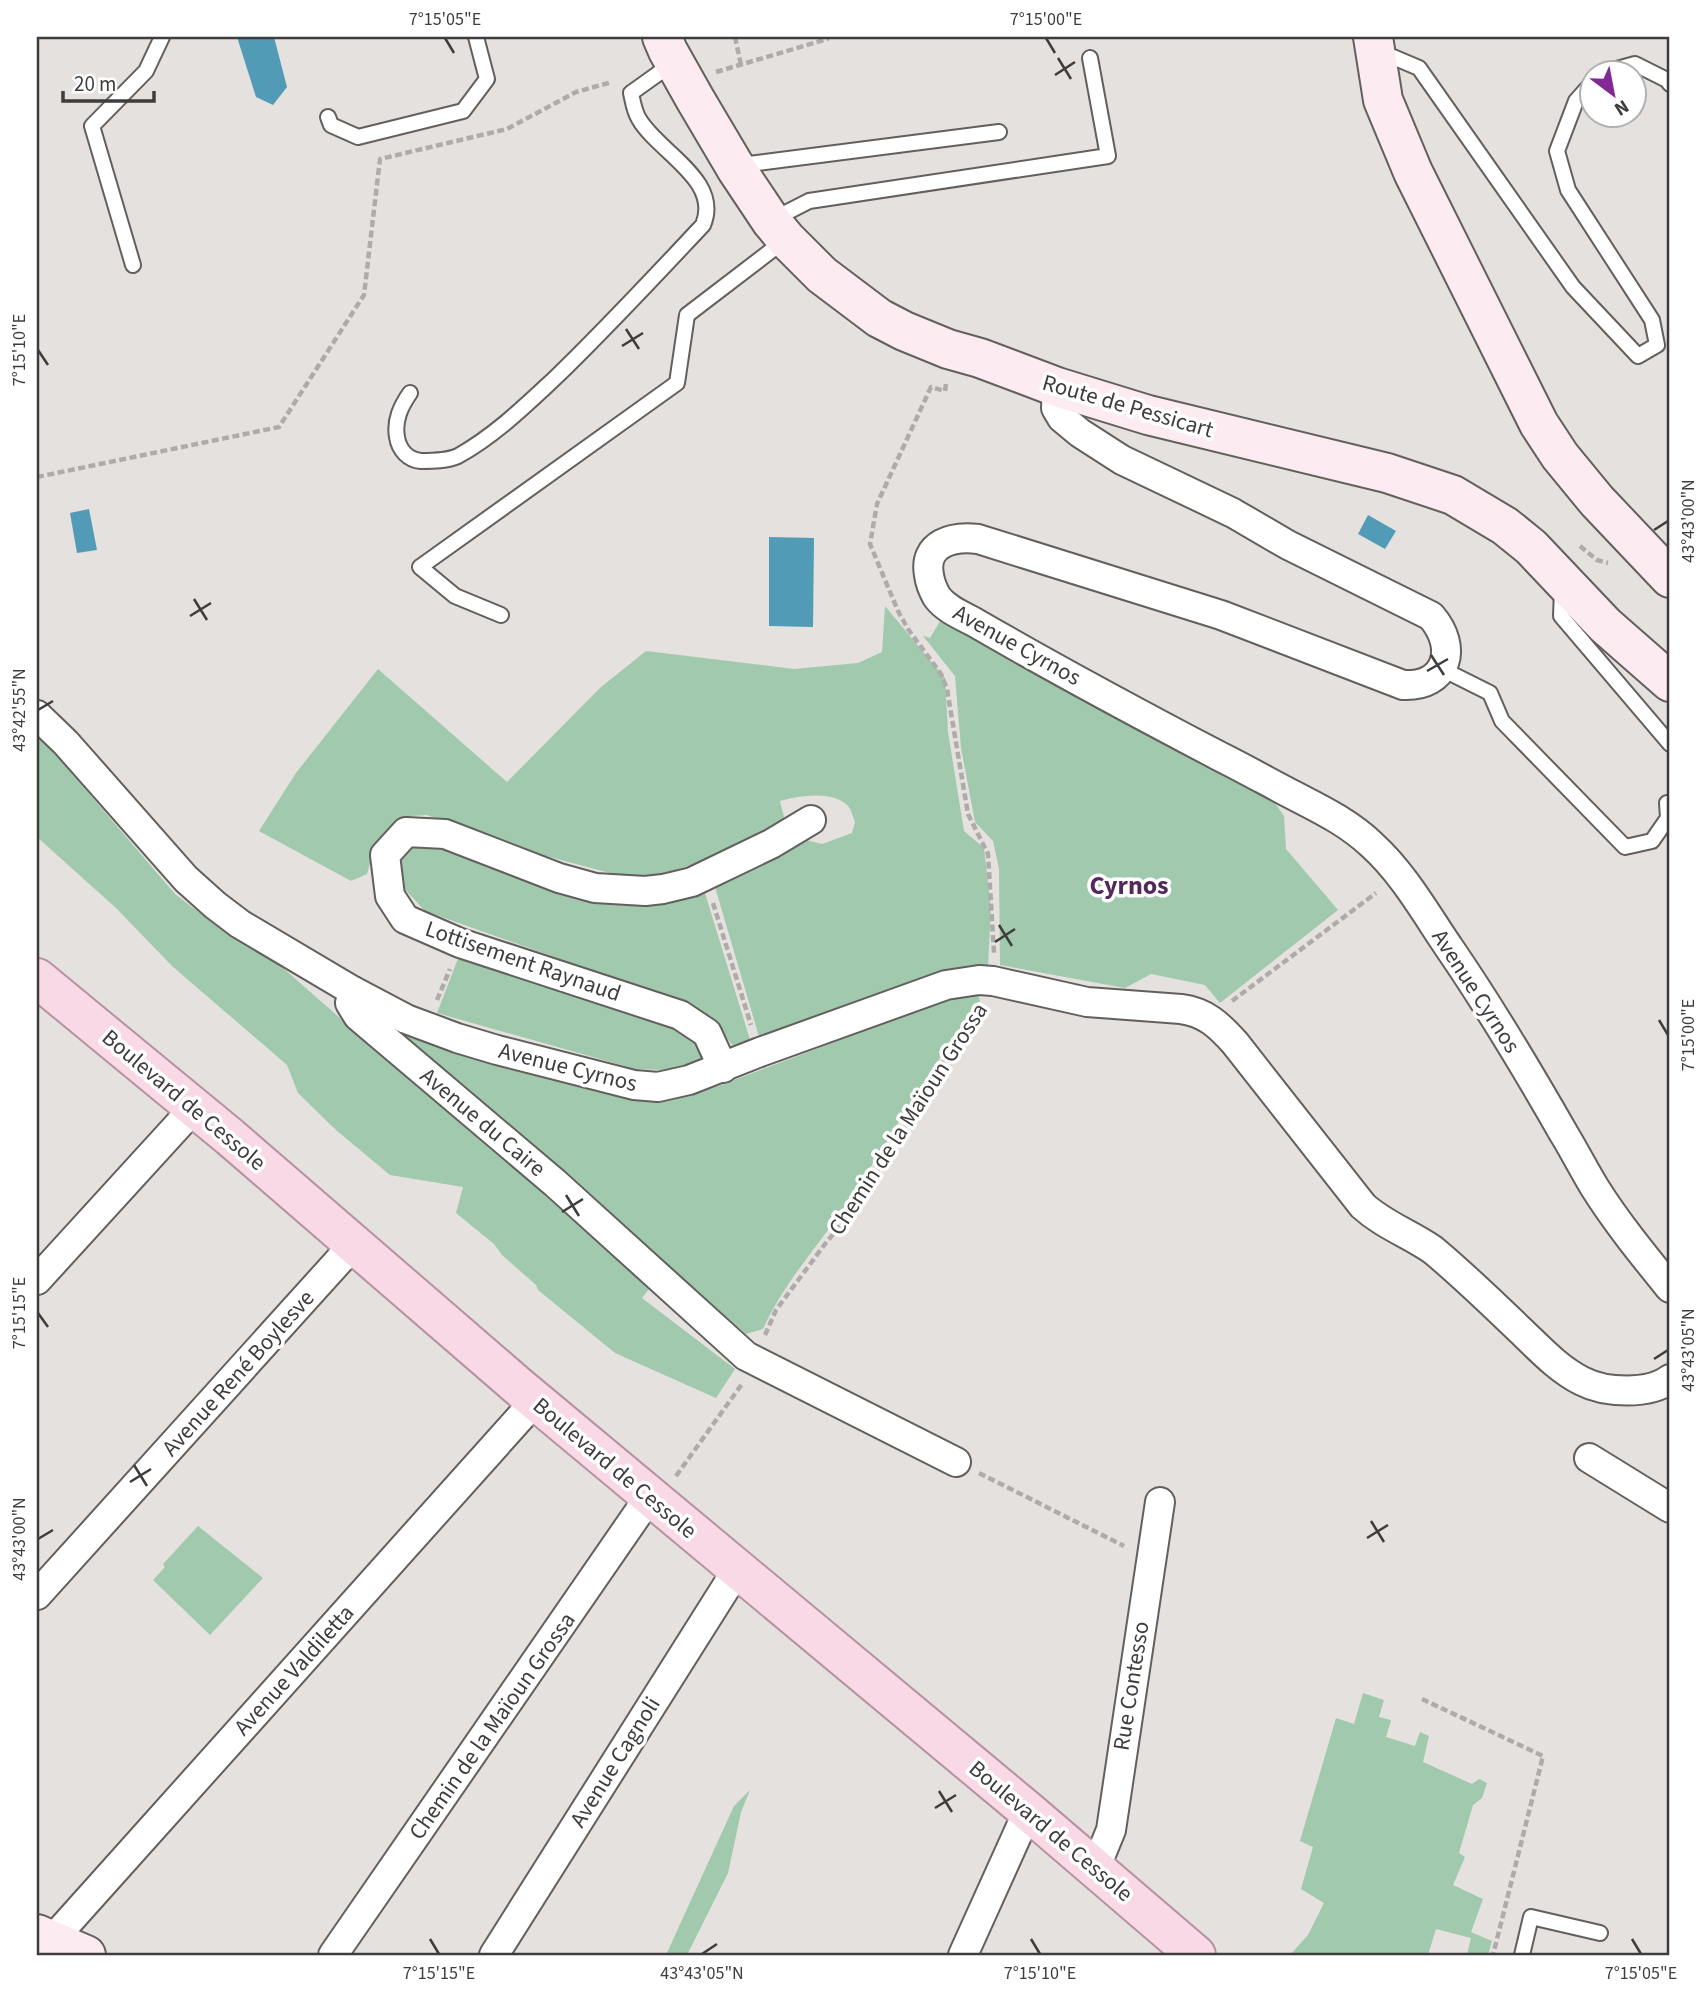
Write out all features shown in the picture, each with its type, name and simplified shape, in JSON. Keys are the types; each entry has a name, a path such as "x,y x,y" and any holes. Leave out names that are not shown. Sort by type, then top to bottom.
{"main road":[{"name":"Boulevard de Cessole","path":"37,978 194,1108 737,1570 1028,1811 1095,1869 1181,1950"}],"street":[{"path":"1374,47 1383,100 1400,143 1539,424 1560,456 1597,501 1670,578"},
{"name":"Route de Pessicart","path":"674,60 737,170 778,230 822,275 879,318 948,349 1057,387 1148,415 1387,473 1453,495 1505,526 1531,547 1605,625 1670,682"},
{"path":"1057,387 1056,408 1062,418 1122,460 1233,513 1288,545 1431,616 1440,627 1445,640 1447,655 1442,669"},
{"name":"Avenue Cyrnos","path":"1442,669 1418,686 1402,685 1221,615 978,539 964,537 946,542 931,555 928,565 933,590 944,604 953,610 1153,721 1329,813 1373,845 1399,875 1498,1023 1595,1188 1670,1288"},
{"name":"Avenue Cyrnos","path":"37,715 66,743 186,879 240,924 406,1019 497,1050 644,1087 672,1084 723,1068 946,985 979,980 1087,1002 1193,1011 1209,1018 1234,1043 1363,1206 1384,1222 1433,1250 1555,1363 1584,1382 1599,1388 1622,1391 1638,1389 1657,1386 1670,1379"},
{"name":"Lottisement Raynaud","path":"723,1068 707,1033 680,1015 460,943 405,919 390,895 385,855 405,832 445,834 559,878 595,888 654,890 678,886 705,876 771,844 811,820"},
{"name":"Avenue du Caire","path":"353,991 350,1003 358,1016 555,1183 753,1360"},
{"path":"37,1280 194,1108"},
{"name":"Avenue René Boylesve","path":"37,1595 354,1244"},
{"path":"753,1360 956,1462"},
{"name":"Avenue Valdiletta","path":"58,1943 536,1401"},
{"path":"1589,1458 1670,1508"},
{"name":"Chemin de la Maïoun Grossa","path":"333,1955 654,1499"},
{"name":"Rue Contesso","path":"1095,1869 1111,1830 1160,1502"},
{"name":"Avenue Cagnoli","path":"494,1955 737,1570"},
{"path":"962,1955 1028,1811"}],"lane":[{"path":"133,265 92,126 146,71 162,37"},
{"path":"328,117 331,125 358,137 463,111 487,79 476,37"},
{"path":"1374,47 1419,68 1573,287 1638,356 1657,345 1652,320 1568,190 1557,151 1578,99"},
{"path":"501,615 455,596 420,567 677,383 687,315 809,201 1108,156 1090,58"},
{"path":"410,393 400,407 396,423 397,439 403,453 414,460 436,461 456,457 508,422 583,351 703,225 706,218 704,192 697,180 640,122 631,93 674,60"},
{"path":"1648,70 1670,84"},
{"path":"737,170 749,164 999,132"},
{"path":"1563,582 1561,616 1670,744"},
{"path":"1442,669 1490,693 1502,721 1625,847 1652,841 1668,818 1667,803"},
{"path":"1522,1955 1531,1917 1600,1933"}],"path":[{"path":"735,37 741,65"},
{"path":"674,60 741,65 827,37"},
{"path":"37,477 279,427 364,295 380,159 507,129 576,92 610,83 621,75"},
{"name":"Chemin de la Maïoun Grossa","path":"654,1499 750,1372 776,1310 853,1210 934,1076 989,997 995,958 990,861 986,846 970,822 968,814 947,689 941,674 898,611 870,544 877,504 931,387 945,391 946,384 967,390 979,358"},
{"path":"1575,544 1597,560 1609,564 1617,559"},
{"path":"1209,1018 1399,875"},
{"path":"705,876 760,1052"},
{"path":"426,1027 460,943"},
{"path":"956,1462 1150,1560"},
{"path":"1422,1699 1543,1756 1493,1955"}],"green space":[{"path":"885,606 945,678 948,732 964,831 984,848 991,908 988,967 760,1040 715,887 806,840 822,844 852,833 855,822 849,807 842,801 825,796 805,796 780,801 786,825 742,849 672,871 632,879 501,844 427,815 411,816 389,829 375,844 367,874 351,881 259,831 296,773 378,669 507,782 601,687 646,651 794,669 858,663 882,652"},
{"path":"942,618 1270,796 1284,816 1286,849 1338,910 1220,1003 1205,985 1151,974 1125,988 1000,965 999,869 993,841 975,822 961,748 955,676 923,636 930,638"},
{"path":"37,733 175,894 205,917 267,954 389,1061 398,1060 655,1281 642,1298 735,1369 716,1398 615,1353 538,1290 494,1244 456,1213 463,1187 390,1175 336,1130 298,1093 287,1065 172,966 116,908 37,837"},
{"path":"424,842 579,897 663,902 705,893 751,1043 732,1045 711,1016 686,1004 425,911 400,884 399,850"},
{"path":"461,951 692,1036 703,1060 666,1070 635,1069 437,1013"},
{"path":"978,994 980,1001 928,1076 846,1205 791,1281 763,1329 746,1334 369,1012 424,1042 623,1095 672,1099 718,1086 959,995"},
{"path":"198,1526 263,1578 210,1635 153,1580 165,1567 163,1564"},
{"path":"1363,1693 1384,1700 1379,1717 1391,1720 1386,1737 1415,1746 1420,1732 1429,1736 1423,1762 1472,1784 1479,1779 1487,1783 1482,1798 1473,1805 1459,1853 1465,1857 1453,1885 1483,1899 1471,1932 1492,1941 1488,1955 1467,1955 1471,1938 1436,1929 1428,1955 1290,1955 1308,1935 1324,1903 1301,1889 1313,1847 1300,1841 1336,1718 1354,1724"},
{"path":"750,1790 741,1812 728,1873 687,1955 666,1955 734,1806"}],"water":[{"path":"237,37 274,37 287,87 273,105 256,97"},
{"path":"89,509 97,550 77,553 70,513"},
{"path":"1368,515 1396,531 1385,549 1358,534"},
{"path":"769,537 814,538 813,627 769,626"}],"district":[{"name":"Cyrnos","path":"1129,885"}]}
